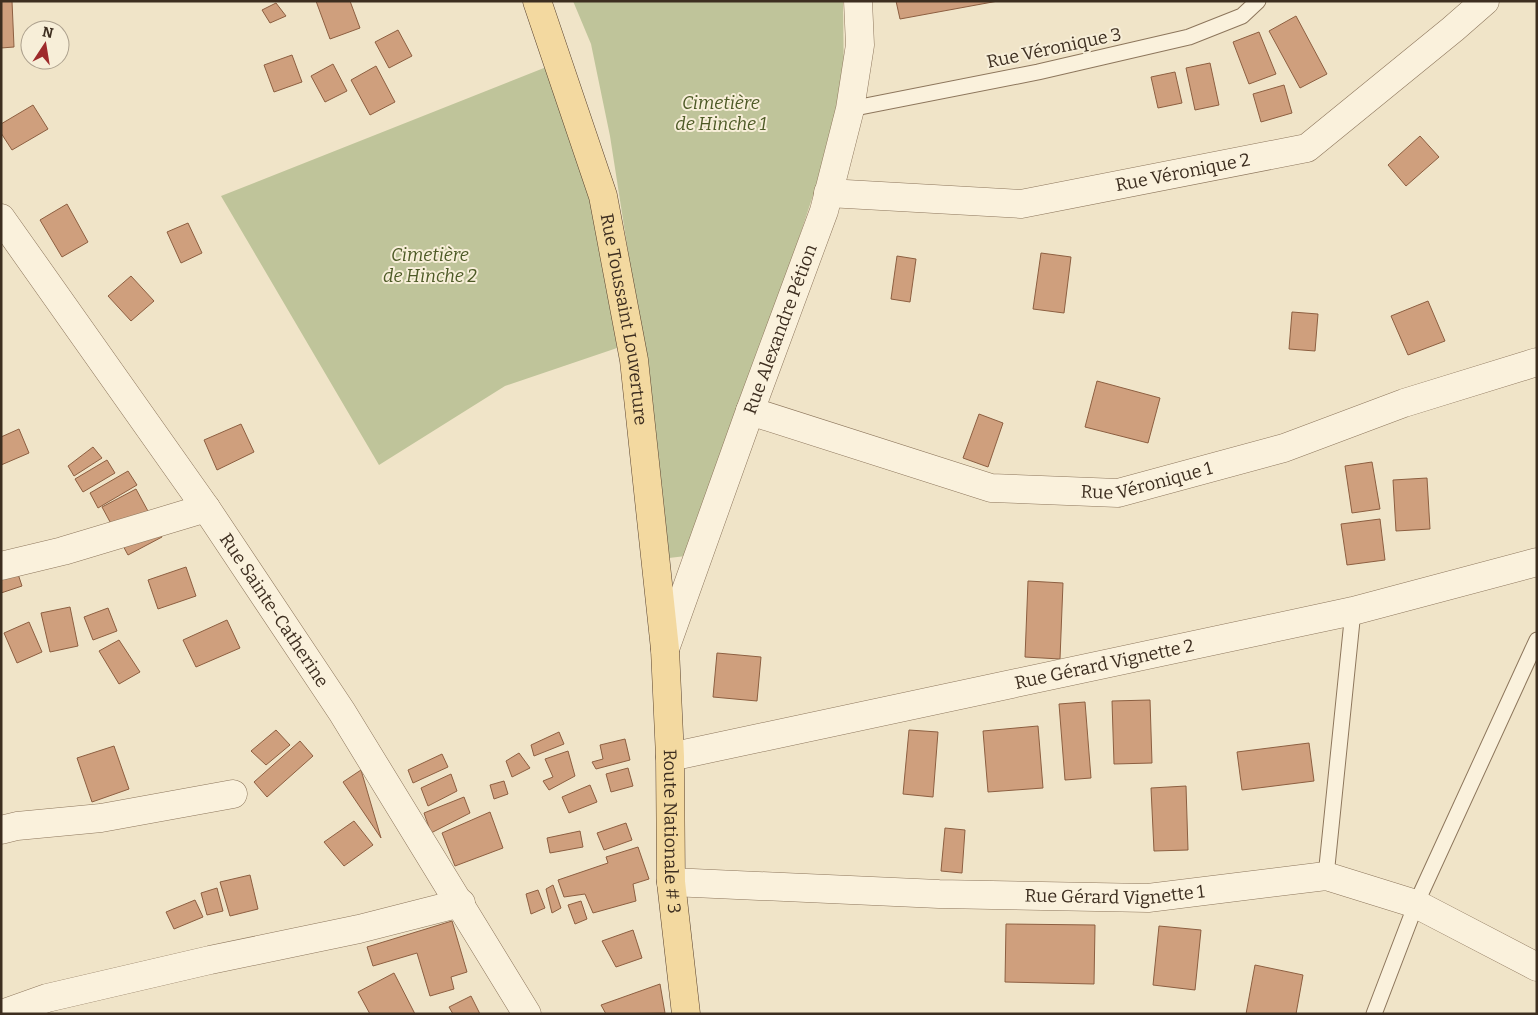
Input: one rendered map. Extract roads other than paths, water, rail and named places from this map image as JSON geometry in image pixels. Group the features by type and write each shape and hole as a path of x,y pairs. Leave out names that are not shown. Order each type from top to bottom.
{"main road":[{"name":"Rue Toussaint Louverture","path":"537,1 603,196 634,360 665,649"},
{"name":"Route Nationale # 3","path":"665,649 670,757 671,882 686,1014"}],"street":[{"name":"Rue Alexandre Pétion","path":"665,649 824,211 850,109 860,45 858,1"},
{"name":"Rue Véronique 2","path":"828,193 1022,204 1307,148 1446,36 1485,1"},
{"name":"Rue Sainte-Catherine","path":"1,218 206,508 342,712 528,1014"},
{"name":"Rue Véronique 1","path":"750,411 991,488 1118,493 1284,448 1404,403 1537,362"},
{"path":"1,566 62,551 206,508"},
{"name":"Rue Gérard Vignette 2","path":"670,757 1353,611 1537,562"},
{"path":"1,830 17,826 101,818 233,794"},
{"name":"Rue Gérard Vignette 1","path":"671,882 939,894 1148,898 1326,876 1416,904 1537,967"},
{"path":"2,1014 48,998 210,960 359,929 461,903"}],"lane":[{"name":"Rue Véronique 3","path":"850,109 1038,72 1189,37 1242,16 1258,1"},
{"path":"1326,876 1353,611"},
{"path":"1374,1014 1416,904 1537,640"}],"park label":[{"name":"Cimetière de Hinche 1","path":"721,113"},
{"name":"Cimetière de Hinche 2","path":"430,265"}]}
